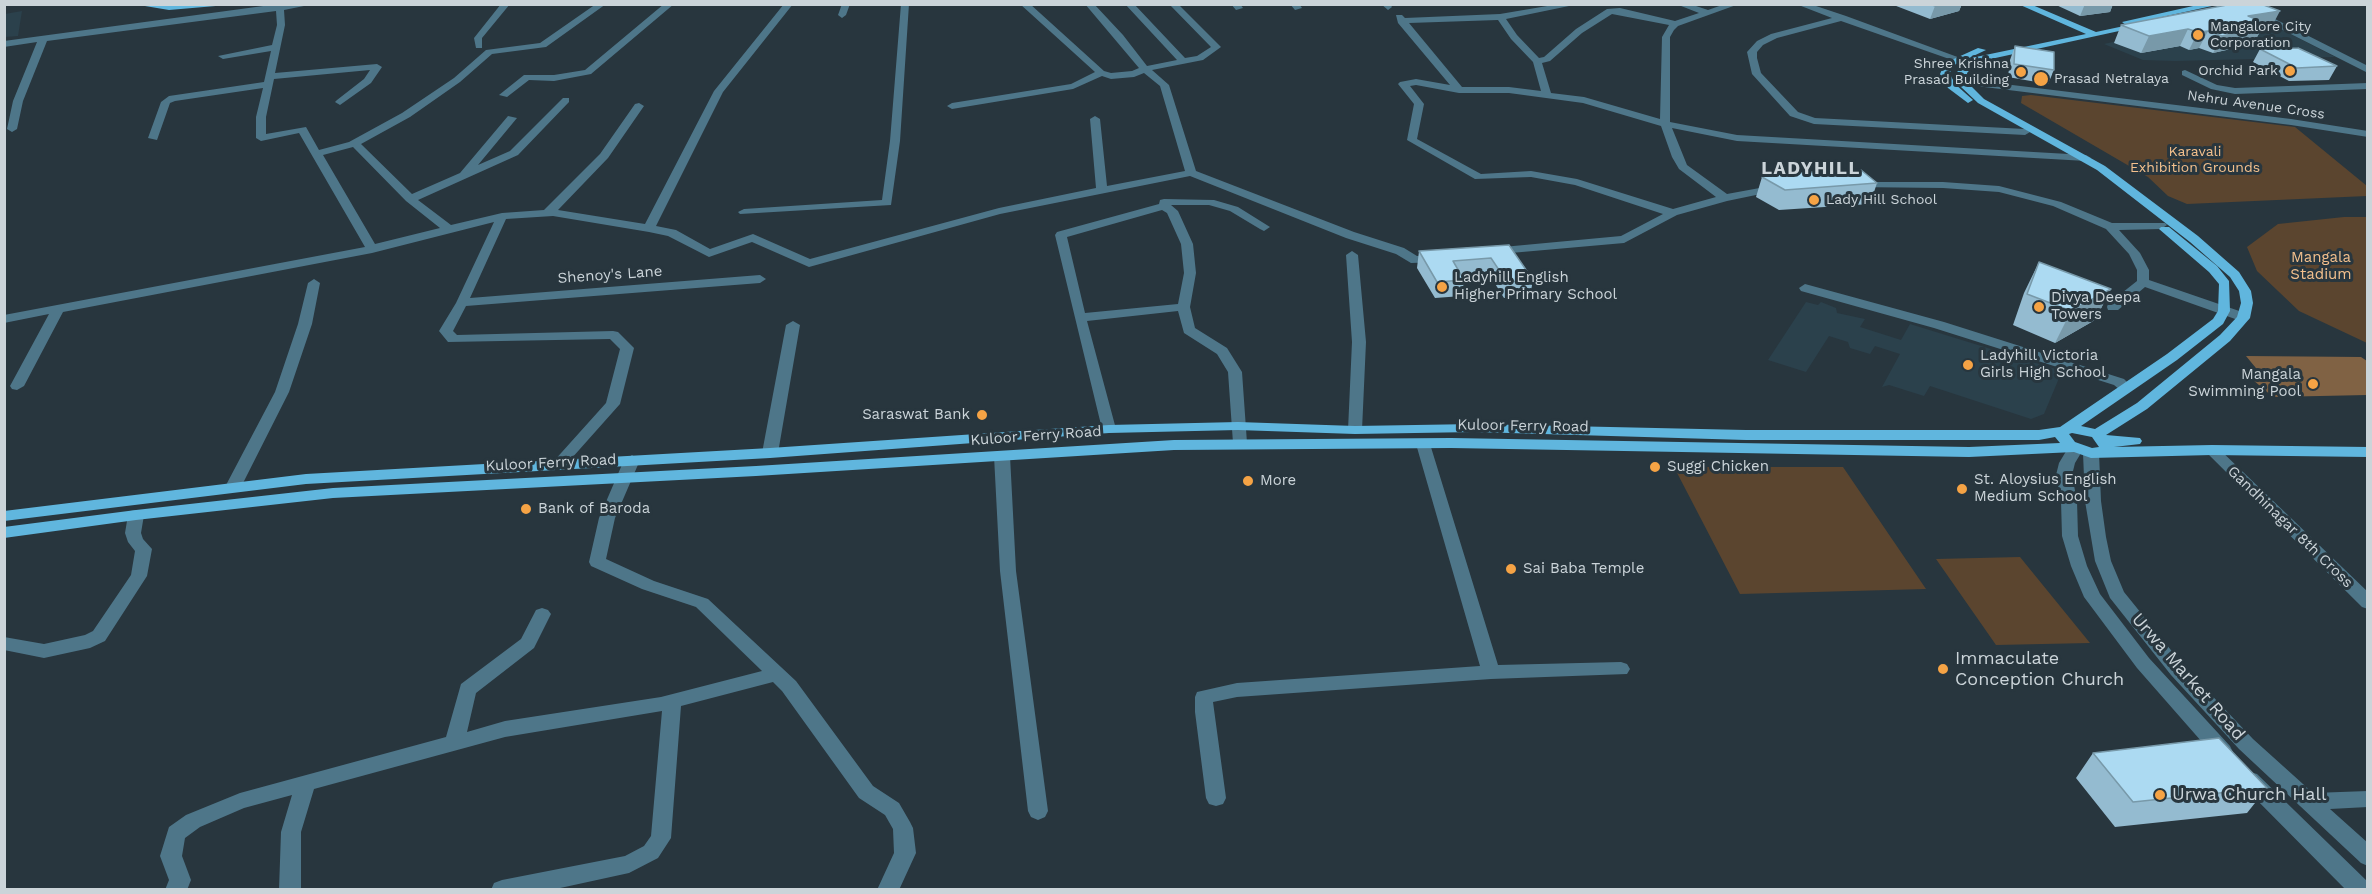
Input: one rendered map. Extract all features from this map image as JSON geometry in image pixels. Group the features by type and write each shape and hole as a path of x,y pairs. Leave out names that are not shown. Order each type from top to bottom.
{"main road":[{"path":"137,4 169,7 235,4"},
{"path":"2022,4 2095,29"},
{"path":"2033,4 2061,18 2065,28 2054,35"},
{"path":"2091,446 2225,338 2243,317 2247,303 2245,291 2235,275 2194,239 2080,158 1981,101 1963,82 1962,72 1974,60 2120,23 2217,4"},
{"path":"2237,5 2054,35 1971,52 1948,65 1945,74 1951,86 1966,98 2025,132 2080,158 2212,269 2225,284 2224,311 2218,321 2172,357 2064,430 2062,437 2091,446 2367,452"},
{"name":"Kuloor Ferry Road","path":"4,533 136,515 333,493 628,468 770,453 1109,429 1238,426 1355,430 1474,428 1563,432 1830,435 2040,435 2064,430"},
{"path":"2064,430 2077,428 2091,446"},
{"name":"Kuloor Ferry Road","path":"4,516 306,478 558,465 628,468 1002,456 1240,443 1969,452 2091,446"},
{"path":"2091,446 2367,443"}],"street":[{"path":"4,44 310,4"},
{"path":"479,46 478,38 506,4"},
{"path":"316,154 355,143 406,115 457,80 489,52 543,45 602,4"},
{"path":"504,95 527,77 554,78 588,72 670,4"},
{"path":"649,228 719,91 789,4"},
{"path":"842,15 846,4"},
{"path":"744,212 887,203 895,141 905,4"},
{"path":"1024,4 1101,73 1111,76 1134,74 1145,69 1200,58 1216,47 1173,4"},
{"path":"1089,4 1120,37 1145,69 1164,85 1191,173"},
{"path":"1129,4 1183,61"},
{"path":"1680,4 1709,13"},
{"path":"1537,61 1547,59 1580,31 1610,11 1620,11 1674,24 1735,4"},
{"path":"1800,4 1958,59"},
{"path":"2237,5 2367,70"},
{"path":"1459,90 1400,19 1500,17 1565,6"},
{"path":"281,7 281,25 261,117 261,138 302,129 372,249"},
{"path":"1500,17 1511,34 1537,61 1547,95"},
{"path":"1843,18 1774,36 1760,43 1752,52 1757,74 1794,114 1814,121 2025,132"},
{"path":"1674,24 1666,37 1665,124 1683,167 1725,198"},
{"path":"12,129 18,101 43,39"},
{"path":"223,56 276,47"},
{"path":"153,138 166,102 172,98 268,81 376,67 368,81 340,102"},
{"path":"952,106 1073,86 1101,73"},
{"path":"2185,74 2214,87 2235,91 2367,86"},
{"path":"1673,213 1577,182 1531,174 1479,177 1412,140 1419,104 1403,84 1416,82 1459,90 1509,90 1584,100 1665,124 1737,138 2080,158"},
{"name":"Nehru Avenue Cross","path":"1963,82 2291,122 2367,134"},
{"path":"410,199 505,159 520,149 566,100"},
{"path":"548,213 604,156 639,106"},
{"path":"462,177 512,118"},
{"path":"1095,119 1102,189"},
{"path":"355,143 410,199 449,229"},
{"path":"4,319 372,249 502,216 548,213 649,228 672,233 709,253 753,238 809,263 999,211 1160,177 1191,173 1350,235 1400,251 1415,260 1450,256"},
{"path":"1160,177 1164,204 1172,211 1187,244 1190,273 1184,307 1189,330 1222,351 1235,372 1240,443"},
{"path":"1848,185 1943,185 2006,190 2057,204 2110,226 2161,225"},
{"path":"1474,254 1624,239 1673,213 1725,198 1766,189 1788,187"},
{"path":"1109,429 1061,235 1164,204 1210,202 1234,209 1264,227"},
{"path":"502,216 462,303 446,331 453,339 613,335 627,348 613,404 558,465"},
{"path":"2110,226 2138,258 2143,270 2143,282 2113,308"},
{"path":"1352,255 1359,342 1355,430"},
{"name":"Shenoy's Lane","path":"462,303 760,279"},
{"path":"2143,282 2243,317"},
{"path":"232,487 282,392 305,324 314,283"},
{"path":"1805,288 1939,325 2108,379 2125,387"},
{"path":"1080,318 1184,307"},
{"path":"17,386 57,309"},
{"path":"770,453 793,325"},
{"path":"1423,444 1491,672"},
{"path":"2091,446 2067,463 2064,475 2069,501 2070,536 2079,566 2093,597 2143,663 2199,727 2361,890"},
{"name":"Urwa Market Road","path":"2091,446 2093,501 2098,537 2103,561 2116,594 2171,663 2246,744 2367,857"},
{"name":"Gandhinagar 8th Cross","path":"2212,450 2367,603"},
{"path":"1002,456 1008,571 1038,811"},
{"path":"628,468 608,519 597,562 648,585 702,603 789,686 866,792 892,809 903,828 905,853 888,890"},
{"path":"4,643 44,651 83,643 99,636 139,576 144,549 136,542 133,533 136,515"},
{"path":"454,742 468,689 528,643 542,614"},
{"path":"2143,663 2171,663"},
{"path":"1216,798 1204,697 1237,690 1491,672 1621,669"},
{"path":"176,890 180,880 171,856 176,833 193,821 240,801 505,729 672,702 777,674"},
{"path":"502,890 629,864 651,852 660,838 672,702"},
{"path":"290,890 291,832 306,783"},
{"path":"2310,802 2367,798"}],"shaded area":[{"path":"22,11 18,36 5,37 5,14"},
{"path":"2248,12 2335,57 2143,60 2104,44"},
{"name":"Ladyhill Victoria Girls High School","path":"1806,302 1818,305 1821,302 1836,308 1837,313 1865,319 1860,327 1901,340 1910,324 2062,371 2044,414 2031,419 1930,386 1924,396 1889,385 1882,387 1900,354 1875,346 1870,354 1850,348 1848,342 1829,336 1806,372 1768,360"},
{"name":"Mangala Swimming Pool","path":"2246,356 2361,357 2367,361 2367,395 2273,397 2246,374 2260,373"}],"green space":[{"name":"Karavali Exhibition Grounds","path":"2031,95 2295,127 2367,186 2367,196 2187,204 2168,196 2148,177 2021,103 2022,96"},
{"name":"Mangala Stadium","path":"2344,217 2367,217 2367,343 2299,311 2257,271 2247,247 2278,224"},
{"path":"1674,467 1843,467 1926,589 1740,594"},
{"path":"2020,557 2090,643 1996,645 1936,559"}],"building":[{"path":"2232,4 2261,4 2280,11 2248,16 2258,20 2248,22 2262,27 2222,36 2208,31 2198,32 2188,29 2149,36 2121,25"},
{"path":"2015,46 2054,52 2054,70 2014,64"},
{"path":"2298,48 2337,66 2297,68 2260,49"},
{"path":"1861,170 1877,183 1785,190 1762,177 1772,174"},
{"path":"1509,245 1533,280 1507,282 1491,258 1453,261 1464,280 1437,282 1419,251"},
{"path":"2039,262 2111,289 2071,311 2027,294"},
{"path":"2219,738 2267,788 2133,802 2093,753"}],"place":[{"name":"Mangalore City Corporation","path":"2198,35"},
{"name":"Orchid Park","path":"2290,71"},
{"name":"Shree Krishna Prasad Building","path":"2021,72"},
{"name":"Prasad Netralaya","path":"2041,79"},
{"name":"Lady Hill School","path":"1814,200"},
{"name":"Ladyhill English Higher Primary School","path":"1442,287"},
{"name":"Divya Deepa Towers","path":"2039,307"},
{"name":"Ladyhill Victoria Girls High School","path":"1968,365"},
{"name":"Mangala Swimming Pool","path":"2313,384"},
{"name":"Saraswat Bank","path":"982,415"},
{"name":"Suggi Chicken","path":"1655,467"},
{"name":"More","path":"1248,481"},
{"name":"St. Aloysius English Medium School","path":"1962,489"},
{"name":"Bank of Baroda","path":"526,509"},
{"name":"Sai Baba Temple","path":"1511,569"},
{"name":"Immaculate Conception Church","path":"1943,669"},
{"name":"Urwa Church Hall","path":"2160,795"}],"district":[{"name":"LADYHILL","path":"1811,169"}]}
